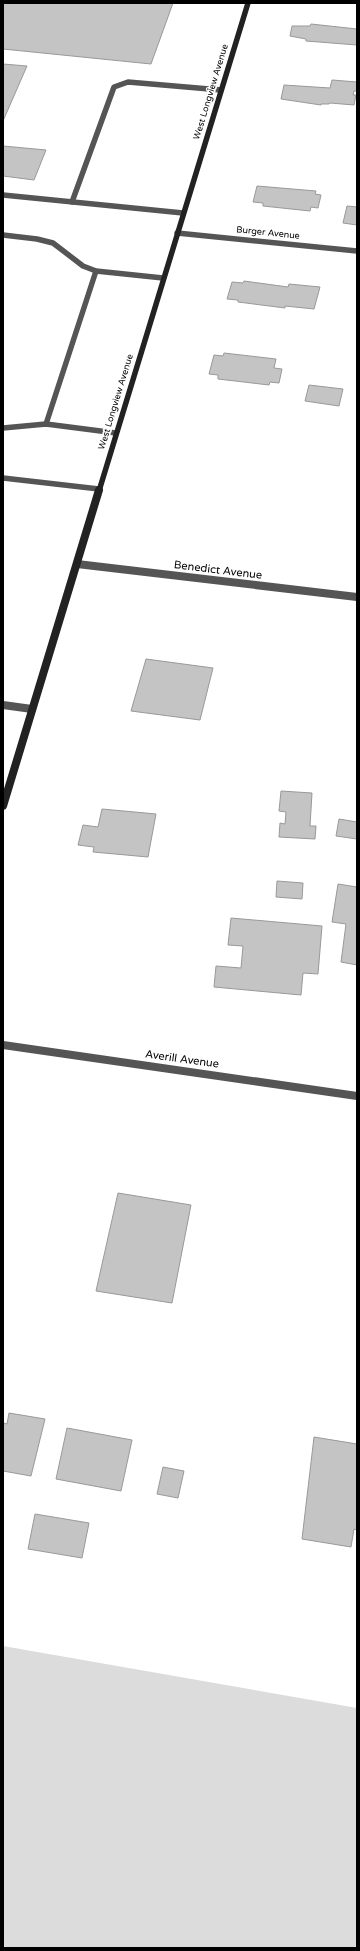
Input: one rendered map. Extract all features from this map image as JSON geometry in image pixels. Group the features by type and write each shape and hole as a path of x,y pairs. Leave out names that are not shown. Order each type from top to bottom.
{"street":[{"name":"West Longview Avenue","path":"3,806 248,3"},
{"path":"72,202 114,87 128,82 221,90"},
{"path":"3,195 183,213"},
{"name":"Burger Avenue","path":"177,233 357,251"},
{"path":"3,235 37,239 53,243 83,266 96,271 163,278"},
{"path":"46,424 96,271"},
{"path":"3,428 46,424 116,433"},
{"path":"3,478 99,489"},
{"name":"Benedict Avenue","path":"77,564 357,597"},
{"path":"3,705 32,709"},
{"name":"Averill Avenue","path":"3,1045 357,1096"}],"shaded area":[{"path":"3,1646 357,1708 357,1948 3,1948"}],"building":[{"path":"3,3 173,3 151,64 3,49"},
{"path":"311,24 357,29 357,45 306,41 306,39 290,36 292,26 310,26"},
{"path":"3,64 27,66 3,121"},
{"path":"332,80 357,82 357,91 354,91 353,95 356,95 354,105 330,103 321,105 281,99 284,85 330,88"},
{"path":"3,146 46,150 34,180 3,176"},
{"path":"257,186 316,191 315,194 321,195 318,208 311,207 310,211 263,206 263,203 253,202"},
{"path":"347,206 357,207 357,225 343,223"},
{"path":"244,281 288,287 289,284 320,287 314,309 285,306 285,308 238,302 238,300 227,299 232,282 243,283"},
{"path":"224,353 276,359 274,368 282,369 279,383 270,382 269,385 218,379 218,375 209,374 214,355 223,356"},
{"path":"309,385 343,389 339,406 305,401"},
{"path":"146,659 213,668 200,720 131,711"},
{"path":"281,791 312,793 310,826 316,826 315,839 279,837 280,823 285,824 286,812 279,811"},
{"path":"102,809 156,814 148,857 93,852 94,847 78,845 83,825 98,827"},
{"path":"339,819 357,822 357,839 336,836"},
{"path":"277,881 303,883 302,899 276,897"},
{"path":"338,884 357,887 357,965 341,962 346,924 332,922"},
{"path":"231,918 322,926 318,974 303,973 301,995 214,987 216,966 241,968 243,946 228,945"},
{"path":"118,1193 191,1205 172,1303 96,1291"},
{"path":"9,1413 45,1419 31,1476 3,1471 3,1423 7,1424"},
{"path":"67,1428 132,1440 121,1491 56,1479"},
{"path":"314,1437 357,1444 357,1530 354,1529 351,1547 302,1539"},
{"path":"163,1467 184,1471 178,1498 157,1494"},
{"path":"35,1514 89,1523 82,1558 28,1549"}]}
